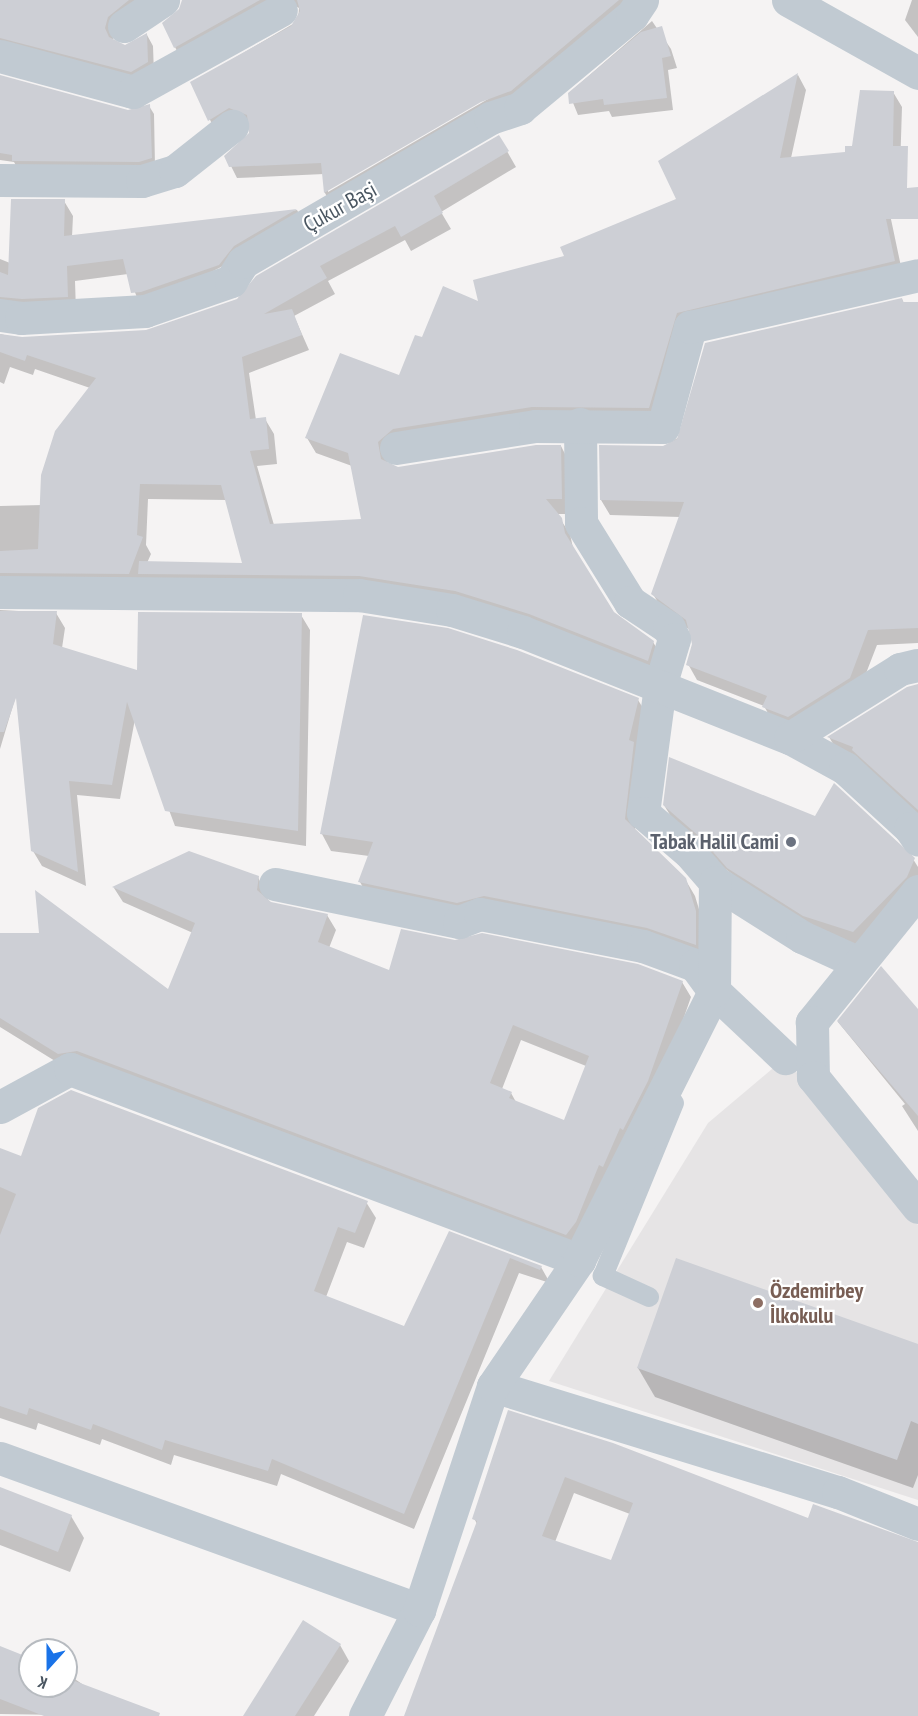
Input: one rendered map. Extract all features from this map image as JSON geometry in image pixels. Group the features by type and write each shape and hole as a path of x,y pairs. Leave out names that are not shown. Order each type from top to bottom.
{"street":[{"path":"124,26 163,0"},
{"name":"Çukur Başi","path":"0,315 21,318 145,311 231,281 243,262 490,118 520,108 632,15 642,0"},
{"path":"788,0 918,73"},
{"path":"0,56 133,92 281,10"},
{"path":"0,180 142,181 175,171 232,126"},
{"path":"396,448 535,426 580,424 663,427 690,327 918,275"},
{"path":"580,424 581,523 630,602 669,628 674,639 660,686 643,813 689,852 715,882 802,937 859,963"},
{"path":"0,592 359,595 415,601 523,632 790,738 845,768 910,828 918,840"},
{"path":"790,738 900,669 918,665"},
{"path":"365,1716 419,1610 493,1386 579,1260 714,991 715,882"},
{"path":"275,884 459,922 480,914 643,946 694,965 714,991 785,1058"},
{"path":"918,891 812,1022 813,1077 918,1207"},
{"path":"0,1107 70,1069 579,1260"},
{"path":"493,1386 838,1492 918,1524"},
{"path":"0,1458 419,1610"}],"lane":[{"path":"649,1297 603,1276 690,1065 714,991"}],"shaded area":[{"name":"Özdemirbey İlkokulu","path":"785,1058 918,1225 918,1500 549,1381 708,1123"}],"building":[{"path":"0,0 129,0 108,17 105,28 109,37 125,45 147,33 148,62 131,72 0,38"},
{"path":"182,0 260,0 174,48 162,23 179,9"},
{"path":"297,0 619,0 511,91 481,102 324,193 321,163 229,167 224,156 249,133 247,115 229,108 208,121 190,82 291,26 300,11"},
{"path":"662,26 671,56 662,58 667,98 604,105 603,99 569,104 568,93 641,32"},
{"path":"798,73 780,158 845,152 845,146 852,146 860,90 894,91 893,146 908,146 907,188 918,187 918,219 886,219 895,261 677,313 649,408 532,407 393,429 378,442 381,459 398,467 536,445 561,445 562,499 546,499 562,518 565,533 614,612 654,641 648,661 529,614 455,591 359,576 138,574 139,561 242,563 221,485 140,484 137,535 143,537 129,574 0,573 0,551 38,549 41,475 55,431 96,378 27,355 25,361 0,352 0,334 22,337 146,330 237,299 256,276 499,135 509,151 434,196 443,213 401,237 395,226 320,266 327,278 264,314 292,309 302,335 242,357 250,419 266,417 269,449 250,451 270,524 361,519 348,453 305,438 340,353 399,375 415,335 422,337 443,286 478,301 473,280 564,256 560,247 676,199 658,161"},
{"path":"0,75 128,110 150,104 152,158 139,162 12,161 12,155 0,153"},
{"path":"11,199 65,199 64,236 297,209 234,246 219,265 141,292 131,293 123,259 67,266 68,297 22,299 0,297 0,272 8,275"},
{"path":"902,298 903,302 918,302 918,628 868,630 850,678 788,717 762,707 767,696 686,665 692,644 686,620 651,594 684,502 600,500 599,445 663,446 677,439 705,343"},
{"path":"0,611 57,611 53,644 137,670 138,612 302,613 298,831 165,811 127,702 112,785 69,781 78,872 31,851 16,698 4,732 0,732"},
{"path":"363,615 448,628 517,650 639,698 629,740 634,742 625,819 686,878 696,911 696,945 647,928 484,896 457,903 358,882 373,842 320,834"},
{"path":"918,684 918,810 852,750 853,747 827,737 907,687"},
{"name":"Tabak Halil Cami","path":"669,757 815,816 834,783 915,858 907,877 853,932 803,916 727,868 701,838 663,805"},
{"path":"189,851 259,876 257,890 271,902 328,914 318,942 389,970 401,929 455,940 482,933 638,964 683,981 648,1081 623,1130 620,1128 603,1167 599,1165 576,1222 566,1235 77,1051 58,1054 0,1018 0,933 39,933 35,890 168,989 195,923 112,887","holes":["513,1025 589,1056 564,1120 509,1098 512,1092 490,1083"]},
{"path":"881,966 918,1009 918,1116 837,1021"},
{"path":"71,1090 368,1201 355,1233 338,1227 314,1291 404,1326 449,1231 542,1266 540,1270 510,1258 404,1514 272,1459 268,1471 165,1440 162,1450 93,1424 91,1430 29,1408 27,1415 0,1406 0,1235 16,1194 0,1187 0,1148 21,1156 38,1108"},
{"path":"676,1258 918,1344 918,1424 911,1421 897,1460 637,1368"},
{"path":"508,1410 613,1443 808,1518 813,1504 918,1542 918,1716 404,1716 477,1521 472,1519","holes":["565,1477 633,1503 611,1560 542,1536"]},
{"path":"0,1487 72,1515 58,1552 0,1529"},
{"path":"303,1620 341,1644 295,1716 243,1716"},
{"path":"0,1646 18,1653 18,1698 78,1698 78,1682 160,1713 159,1716 44,1716 0,1699"}],"place":[{"name":"Tabak Halil Cami","path":"791,842"},
{"name":"Özdemirbey İlkokulu","path":"758,1303"}]}
